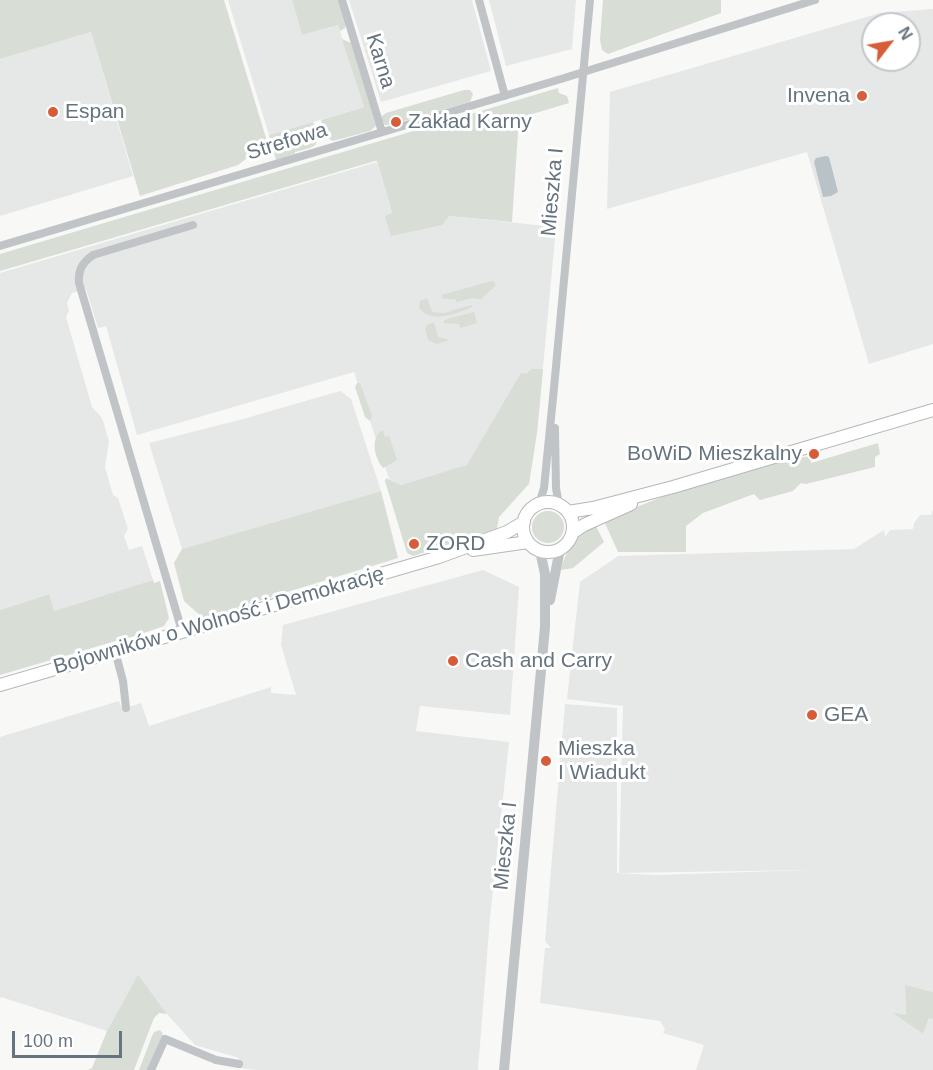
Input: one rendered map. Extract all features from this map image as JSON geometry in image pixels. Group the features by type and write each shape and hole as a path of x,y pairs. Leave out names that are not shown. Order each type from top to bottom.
{"main road":[{"path":"563,509 573,525 570,539 560,549 540,551 528,542 524,522 527,515 539,504 549,503 563,509 592,508 674,487 933,410"},
{"path":"572,532 590,522 674,487"},
{"name":"Bojowników o Wolność i Demokrację","path":"0,685 439,557 507,532 524,522"},
{"name":"Bojowników o Wolność i Demokrację","path":"439,557 510,543 528,542"}],"street":[{"name":"Karna","path":"342,0 382,132"},
{"path":"479,0 505,96"},
{"name":"Mieszka I","path":"539,504 544,488 590,0"},
{"name":"Strefowa","path":"0,246 505,96 814,0"},
{"path":"182,631 79,284 79,273 81,265 93,255 193,225"},
{"name":"Mieszka I","path":"554,388 555,488 563,509"},
{"name":"Mieszka I","path":"545,627 560,549"},
{"name":"Mieszka I","path":"504,1070 545,627 545,574 540,551"},
{"path":"115,651 123,681 126,708"},
{"path":"151,1070 165,1039 216,1060 239,1064"}],"shaded area":[{"path":"0,0 224,0 266,138 256,151 238,165 140,196 91,32 0,59"},
{"path":"228,0 292,0 302,35 338,25 364,107 269,135"},
{"path":"292,0 339,0 346,23 345,28 340,31 338,25 302,35"},
{"path":"349,0 472,0 491,71 381,102"},
{"path":"489,0 576,0 572,49 506,66"},
{"path":"603,0 721,0 721,13 608,54 602,50 600,40"},
{"path":"933,9 933,344 869,364 807,152 607,209 610,92 861,19 861,72 921,72 921,12 893,12"},
{"path":"91,32 133,176 0,216 0,59"},
{"path":"342,39 351,43 376,126 370,131 333,141 326,137 321,120 364,107"},
{"path":"558,88 559,93 567,96 569,103 519,118 512,222 449,216 442,225 391,236 385,216 392,213 377,161 375,161 0,271 0,254"},
{"path":"470,90 473,94 470,102 390,125 385,125 382,121 382,116 386,113"},
{"path":"313,122 317,138 315,145 276,160 269,135"},
{"path":"829,157 838,192 823,197 814,162 816,158"},
{"path":"377,162 392,214 449,216 556,227 537,433 492,459 401,485 389,479 354,372 137,435 106,326 98,328 86,289 72,293 67,303 69,311 66,317 92,407 102,418 109,441 105,467 113,495 118,498 128,529 124,536 129,550 142,546 153,580 54,611 48,594 0,610 0,273"},
{"path":"495,282 495,286 481,299 472,298 457,302 455,299 443,299 441,295"},
{"path":"427,298 432,312 444,313 471,305 473,307 444,316 430,315 419,307 420,301"},
{"path":"474,312 477,323 460,328 459,324 444,323 444,320"},
{"path":"434,323 438,337 449,340 437,344 428,340 425,329 428,324"},
{"path":"532,369 543,369 529,484 499,517 497,529 413,556 407,553 386,478 401,485 467,465 521,373 526,374"},
{"path":"357,383 360,383 372,416 370,421 365,417 355,387"},
{"path":"340,391 351,399 381,491 182,549 149,443"},
{"path":"381,431 385,437 389,436 397,460 383,468 375,449 376,439"},
{"path":"878,443 880,454 875,457 875,467 806,484 801,483 793,491 760,500 754,494 703,513 686,526 686,552 618,552 604,521 654,500 731,474 810,456 811,463"},
{"path":"381,491 398,558 203,618 184,601 174,563 182,549"},
{"path":"933,510 933,992 905,986 906,1016 895,1014 923,1034 929,1018 933,1019 933,1070 696,1070 704,1045 663,1033 665,1029 660,1021 540,1003 545,948 551,948 545,941 565,704 617,708 617,873 656,875 810,870 619,873 623,706 567,699 580,582 618,556 854,549 884,530 885,537 890,530 913,529 920,515 931,515"},
{"path":"548,511 559,516 564,527 559,538 548,543 537,538 532,527 537,516"},
{"path":"595,524 604,542 573,568 561,570 573,542"},
{"path":"483,570 519,587 510,715 420,706 416,731 509,742 490,918 478,1070 256,1070 239,1068 239,1058 195,1045 167,1014 138,976 107,1031 1,997 0,999 0,737 119,701 122,709 141,703 149,726 271,687 271,693 296,695 281,645 283,625"},
{"path":"153,580 154,583 160,581 169,618 164,626 129,638 126,635 119,640 0,675 0,610 49,594 54,611"},
{"path":"138,975 167,1014 159,1013 154,1018 134,1070 88,1070 92,1068 107,1031"},
{"path":"905,985 933,992 933,1019 929,1018 923,1034 893,1013 906,1015"},
{"path":"160,1030 163,1034 147,1070 139,1070 154,1032"}],"place":[{"name":"Invena","path":"862,96"},
{"name":"Espan","path":"53,112"},
{"name":"Zakład Karny","path":"396,122"},
{"name":"BoWiD Mieszkalny","path":"814,454"},
{"name":"ZORD","path":"414,544"},
{"name":"Cash and Carry","path":"453,661"},
{"name":"GEA","path":"812,715"},
{"name":"Mieszka I Wiadukt","path":"546,761"}]}
